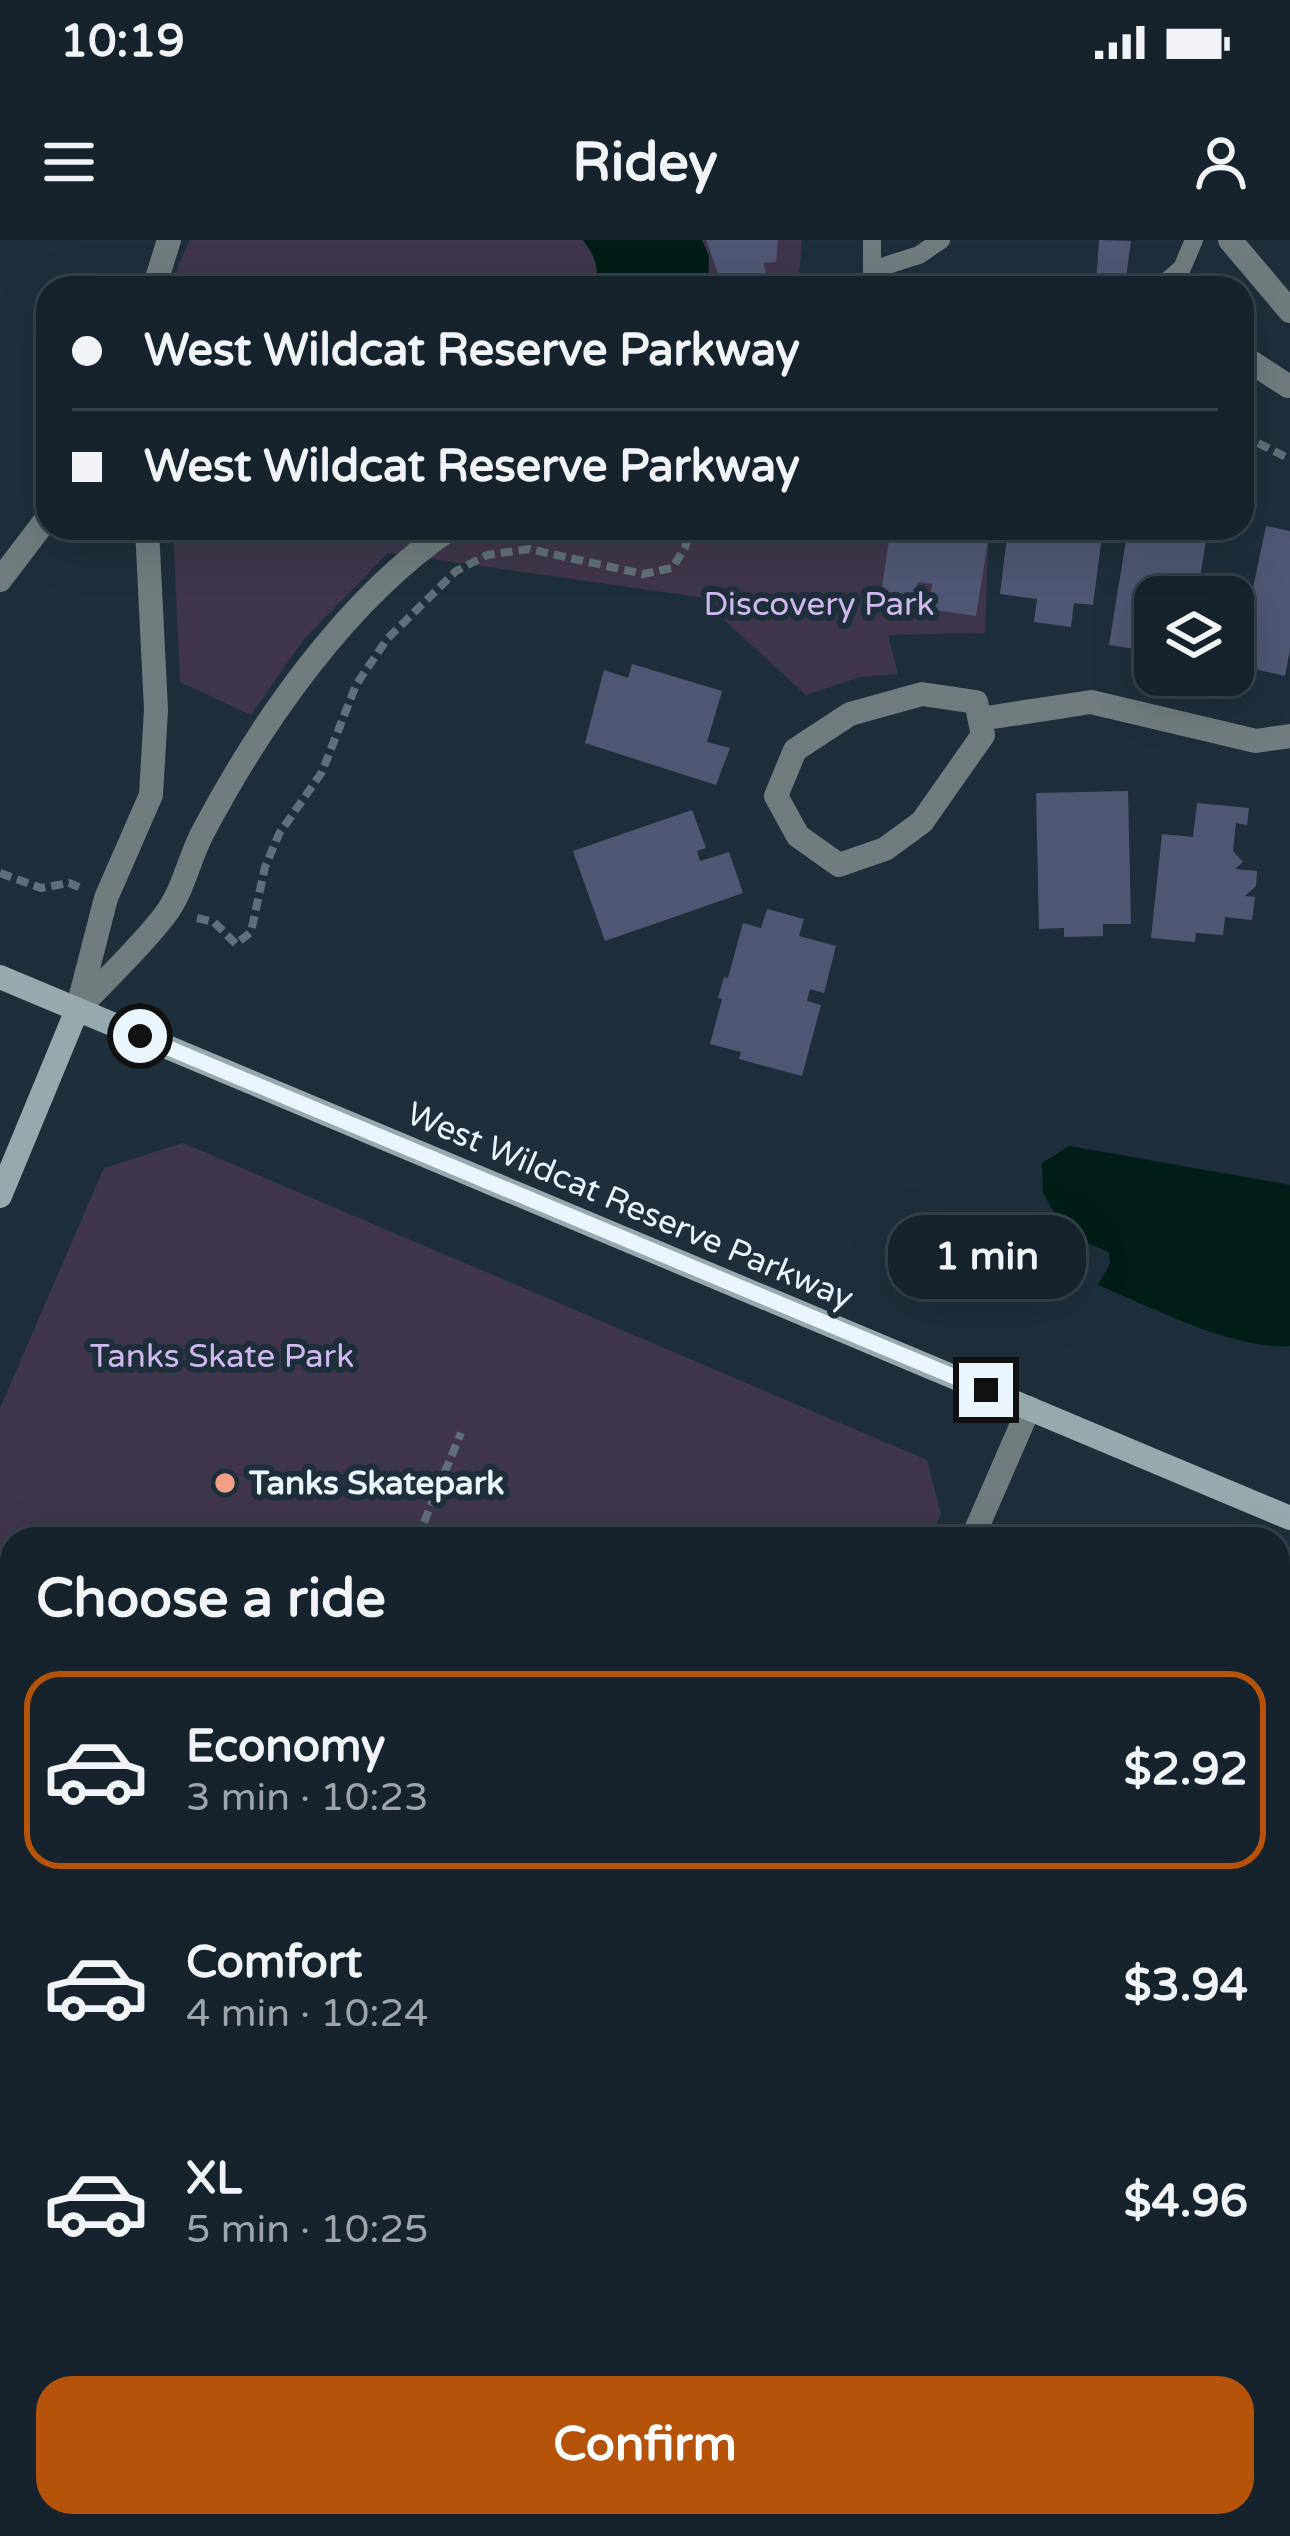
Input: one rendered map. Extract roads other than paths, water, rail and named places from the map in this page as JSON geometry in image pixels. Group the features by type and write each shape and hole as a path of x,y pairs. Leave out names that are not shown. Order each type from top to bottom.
{"main road":[{"name":"West Wildcat Reserve Parkway","path":"0,977 1290,1518"},
{"path":"0,1196 77,1010"}],"street":[{"path":"158,276 169,240"},
{"path":"1230,240 1290,311"},
{"path":"1254,364 1289,386"},
{"path":"1254,379 1289,386"},
{"path":"0,580 36,534"},
{"path":"77,1010 106,898 151,795 156,710 148,540"},
{"path":"77,1010 168,912 200,836 249,751 342,626 434,540"},
{"path":"922,694 976,702 980,719 983,735 922,822 885,849 838,865 798,836 776,796 795,750 850,714 922,694"},
{"path":"980,719 1091,702 1256,741 1290,736"},
{"path":"977,1527 1028,1408"}],"lane":[{"path":"872,240 872,276"},
{"path":"878,276 941,240"},
{"path":"1173,276 1182,268 1194,240"}],"place":[{"name":"Tanks Skatepark","path":"225,1483"}],"park label":[{"name":"Discovery Park","path":"819,604"},
{"name":"Tanks Skate Park","path":"222,1356"}]}
